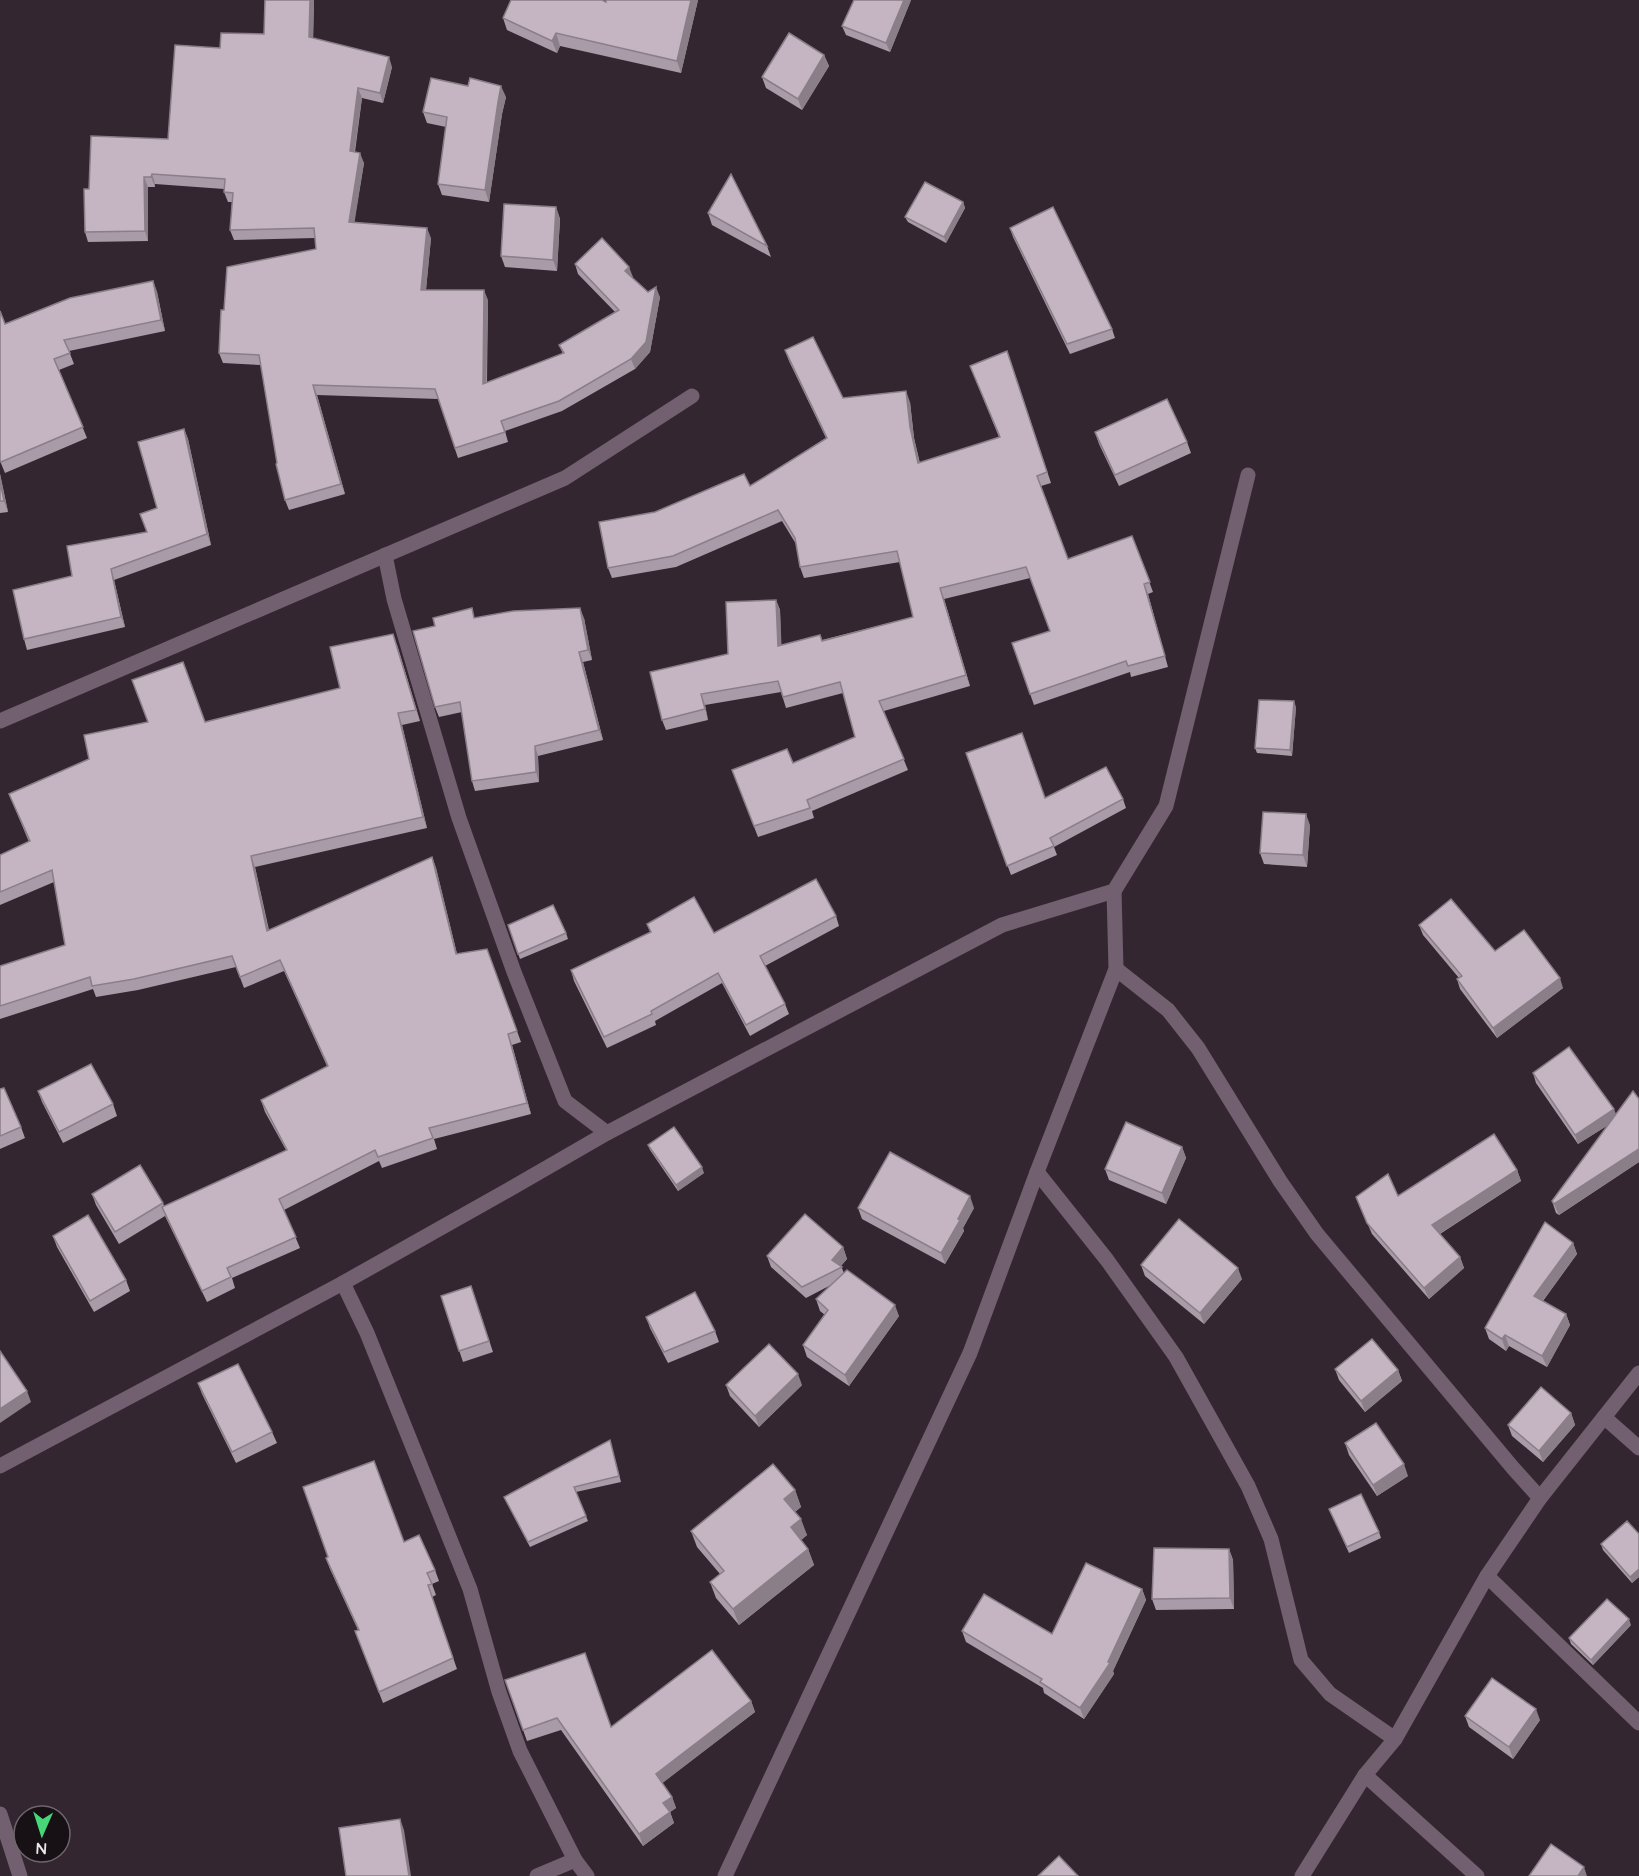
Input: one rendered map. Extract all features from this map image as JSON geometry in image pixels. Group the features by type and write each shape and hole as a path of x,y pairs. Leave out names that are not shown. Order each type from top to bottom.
{"street":[{"path":"0,721 565,478 692,396"},
{"path":"725,1876 970,1353 1116,969 1114,891 1166,806 1248,475"},
{"path":"386,555 394,599 459,818 514,972 565,1101 607,1133"},
{"path":"0,1466 343,1282 607,1133 1002,925 1114,891"},
{"path":"1116,969 1168,1010 1198,1048 1280,1181 1317,1234 1540,1498"},
{"path":"1037,1172 1107,1260 1176,1357 1248,1486 1271,1539 1301,1660 1330,1694 1395,1738"},
{"path":"343,1282 368,1333 470,1589 499,1692 520,1751 574,1860 587,1876"},
{"path":"1302,1876 1365,1775 1395,1738 1487,1576 1540,1498 1639,1373"},
{"path":"1604,1417 1639,1448"},
{"path":"1487,1576 1639,1723"},
{"path":"1365,1775 1477,1876"},
{"path":"0,1814 20,1876"},
{"path":"537,1876 574,1860"}],"building":[{"path":"265,0 310,0 309,37 389,57 380,93 358,88 350,151 360,153 349,222 427,228 421,290 484,290 483,384 564,353 559,345 619,310 575,264 602,238 629,267 625,271 648,292 656,287 646,342 631,359 559,401 501,421 505,432 455,448 435,389 313,385 341,484 285,500 276,464 259,355 219,353 221,310 224,310 227,267 316,249 314,228 230,230 233,193 224,192 225,179 152,174 151,177 144,177 145,231 85,232 84,189 89,189 91,136 168,139 175,45 220,48 221,33 264,34"},
{"path":"511,0 602,0 606,2 606,0 691,0 677,61 556,33 552,41 503,18"},
{"path":"854,0 904,0 886,43 842,26"},
{"path":"789,33 824,55 798,99 762,77"},
{"path":"431,78 468,86 470,78 501,86 485,190 438,184 447,117 423,112"},
{"path":"731,174 767,246 708,213"},
{"path":"925,182 963,202 944,237 905,217"},
{"path":"504,204 556,207 553,260 501,256"},
{"path":"1053,207 1112,329 1067,344 1010,228"},
{"path":"153,281 161,320 64,340 70,353 54,359 83,427 1,462 0,311 5,324 70,298"},
{"path":"813,337 843,398 906,391 910,427 918,463 1000,437 970,366 1007,351 1047,472 1037,476 1068,559 1132,536 1150,582 1144,584 1165,656 1128,666 1126,661 1030,694 1012,643 1050,631 1026,567 940,588 966,675 879,701 904,759 807,800 810,808 754,826 732,770 787,749 793,763 855,737 840,682 783,697 778,681 701,694 705,709 662,720 650,672 728,654 726,602 776,600 778,646 820,635 822,641 913,617 897,551 800,567 795,538 778,510 673,556 608,568 599,522 655,512 744,474 750,486 827,438 785,350"},
{"path":"1167,399 1187,442 1115,475 1095,432"},
{"path":"184,429 207,534 111,569 121,617 24,639 13,590 72,576 67,546 147,532 140,514 157,508 138,442"},
{"path":"0,482 4,501 0,501"},
{"path":"472,608 474,618 513,611 580,608 588,650 579,652 599,730 535,746 536,772 472,781 460,702 435,707 413,631 435,626 433,618"},
{"path":"393,634 416,710 398,713 423,817 251,856 267,931 432,857 456,954 487,949 517,1031 508,1034 527,1103 429,1128 433,1138 378,1157 375,1150 279,1199 296,1237 227,1268 231,1277 202,1291 162,1207 287,1150 261,1100 328,1066 280,960 240,977 232,956 134,979 92,986 90,977 0,1006 0,966 65,945 52,870 0,892 0,855 30,841 9,794 89,759 84,735 148,722 132,680 183,662 205,722 340,688 330,647"},
{"path":"1259,700 1294,701 1290,750 1255,748"},
{"path":"1022,733 1045,798 1106,767 1123,799 1050,838 1054,846 1007,866 966,753"},
{"path":"1263,812 1306,814 1303,855 1260,853"},
{"path":"816,879 836,916 760,956 785,1004 746,1025 718,973 651,1011 652,1014 604,1037 571,970 651,932 647,924 694,897 714,933"},
{"path":"1451,899 1495,951 1524,930 1560,978 1493,1028 1457,979 1462,976 1419,925"},
{"path":"553,905 566,933 518,954 508,925"},
{"path":"1569,1047 1614,1109 1575,1135 1533,1073"},
{"path":"91,1064 113,1104 59,1132 38,1091"},
{"path":"4,1088 21,1127 0,1136 0,1089"},
{"path":"1633,1091 1639,1099 1639,1149 1554,1204 1552,1201"},
{"path":"1126,1122 1182,1147 1162,1193 1105,1169"},
{"path":"674,1127 702,1167 676,1185 648,1145"},
{"path":"1494,1134 1517,1170 1432,1225 1460,1257 1424,1288 1367,1223 1356,1197 1388,1174 1398,1196"},
{"path":"890,1152 970,1196 958,1219 960,1220 941,1253 858,1208"},
{"path":"140,1165 163,1203 115,1232 92,1194"},
{"path":"805,1214 843,1247 832,1260 842,1267 802,1287 767,1256"},
{"path":"88,1215 126,1280 90,1301 53,1236"},
{"path":"1179,1219 1238,1268 1200,1313 1141,1265"},
{"path":"1545,1222 1573,1243 1534,1296 1566,1314 1542,1356 1505,1335 1502,1339 1485,1328"},
{"path":"847,1270 895,1305 845,1375 803,1345 828,1310 816,1299"},
{"path":"471,1286 489,1341 459,1351 441,1296"},
{"path":"695,1292 715,1331 664,1352 646,1317"},
{"path":"1372,1339 1398,1370 1361,1401 1335,1369"},
{"path":"769,1344 798,1374 755,1416 726,1385"},
{"path":"0,1351 27,1391 0,1409"},
{"path":"238,1364 272,1432 232,1452 198,1383"},
{"path":"1541,1387 1571,1413 1539,1451 1508,1425"},
{"path":"1376,1423 1404,1464 1373,1485 1345,1443"},
{"path":"610,1440 619,1476 574,1487 586,1516 528,1542 504,1497"},
{"path":"374,1461 404,1542 419,1535 435,1570 427,1573 432,1584 428,1585 453,1658 379,1692 355,1631 359,1630 326,1558 328,1557 303,1487"},
{"path":"773,1464 795,1490 784,1499 801,1519 791,1527 808,1549 733,1609 710,1582 724,1571 691,1531"},
{"path":"1361,1494 1379,1532 1347,1547 1329,1509"},
{"path":"1627,1521 1639,1534 1639,1569 1630,1577 1601,1544"},
{"path":"1154,1548 1229,1549 1230,1598 1152,1599"},
{"path":"1086,1563 1142,1589 1108,1662 1110,1663 1080,1708 1040,1682 1042,1679 962,1631 984,1594 1052,1634"},
{"path":"1607,1599 1629,1619 1591,1660 1569,1638"},
{"path":"712,1650 751,1701 656,1774 672,1797 663,1803 670,1812 639,1834 557,1718 523,1730 505,1680 585,1653 611,1727"},
{"path":"1492,1678 1536,1709 1509,1747 1465,1716"},
{"path":"400,1819 409,1876 346,1876 339,1828"},
{"path":"1551,1844 1584,1867 1578,1876 1529,1876"},
{"path":"1059,1856 1078,1876 1038,1876"}]}
